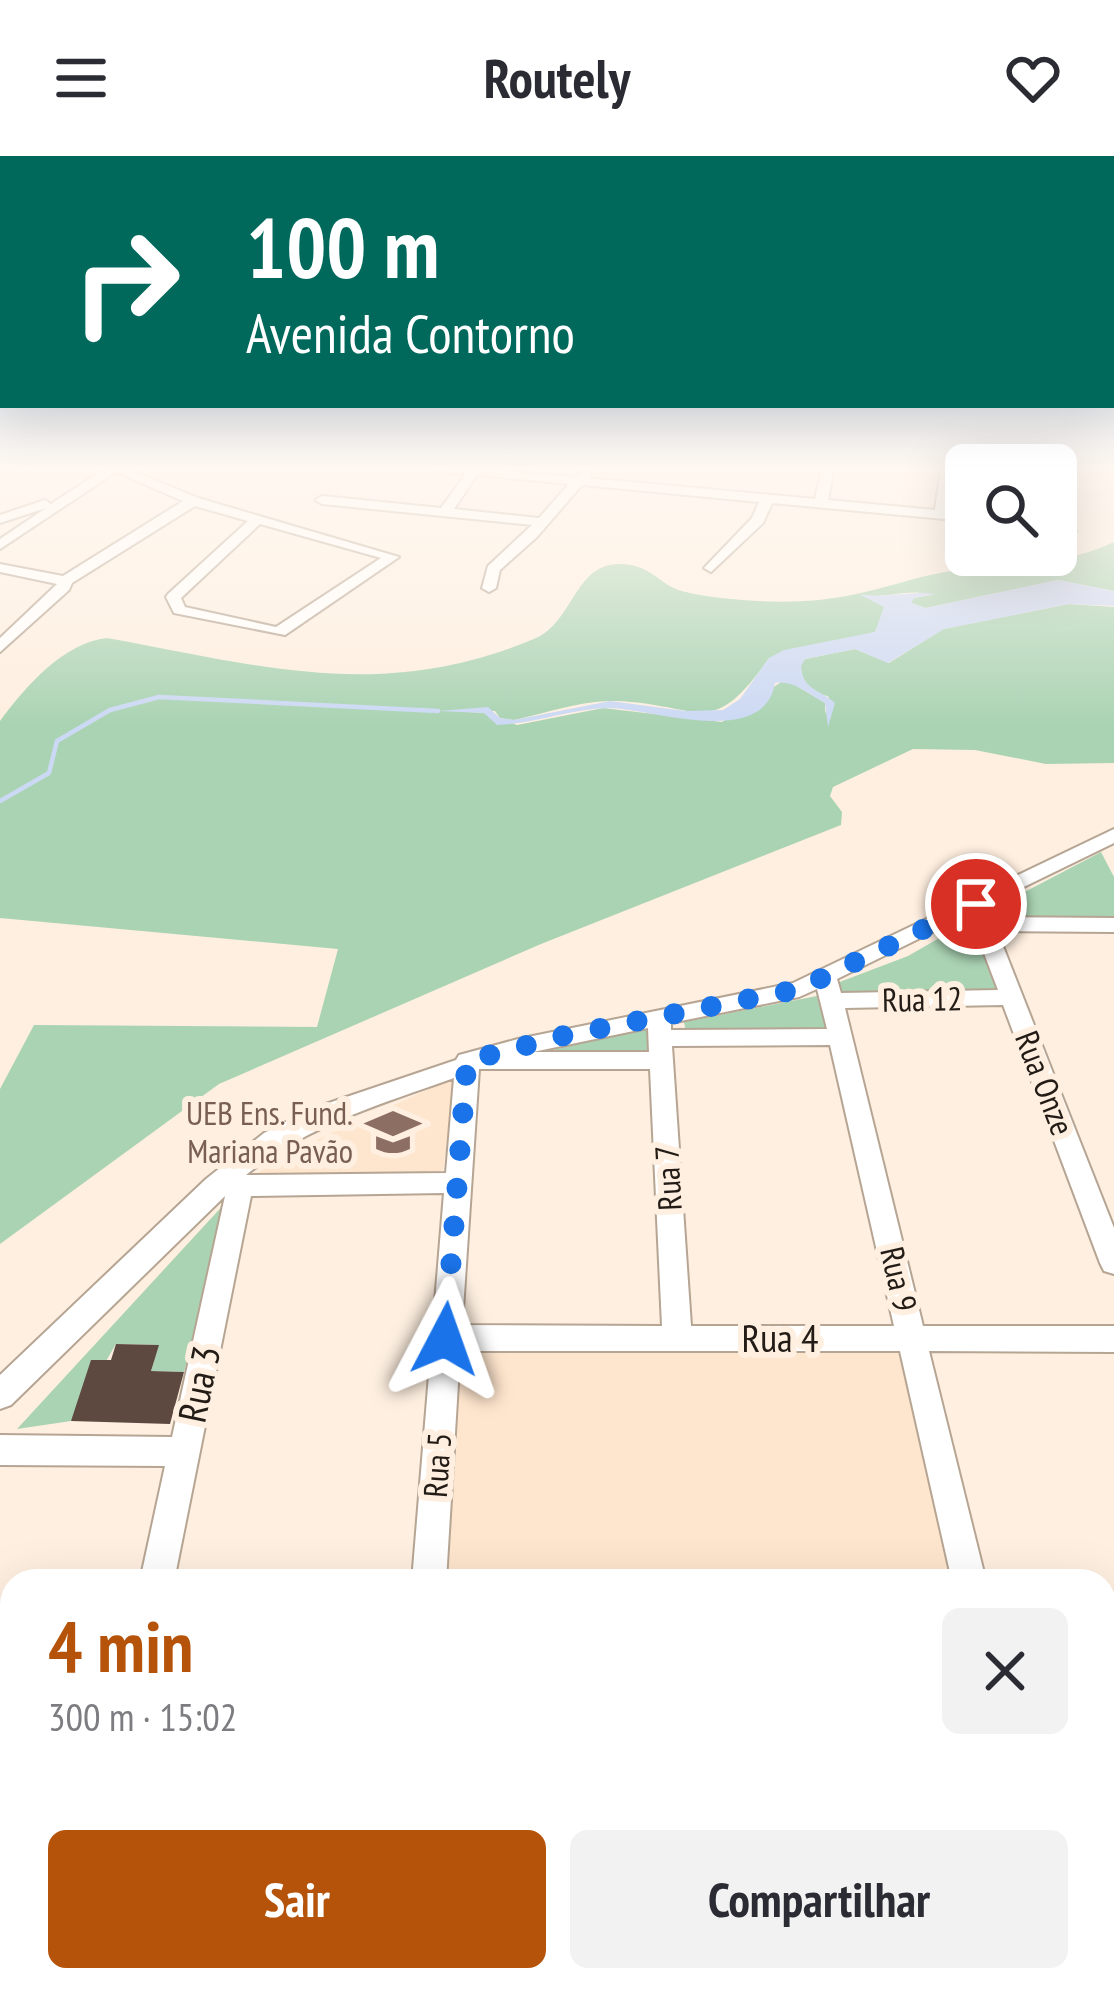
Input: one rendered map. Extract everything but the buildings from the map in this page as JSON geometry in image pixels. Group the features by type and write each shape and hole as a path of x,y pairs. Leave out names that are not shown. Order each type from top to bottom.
{"street":[{"path":"0,568 64,580 107,554"},
{"path":"220,554 173,597 173,604 190,615 279,632 392,557 380,554"},
{"path":"489,588 493,569 509,554"},
{"path":"711,568 725,554"},
{"path":"0,647 64,587 64,580"},
{"path":"0,1395 273,1140 316,1117 467,1061 660,1038 778,995 829,990 1111,843"},
{"path":"980,914 1114,925"},
{"name":"Rua Onze","path":"980,914 1114,1263"},
{"name":"Rua 12","path":"829,990 1012,997"},
{"name":"Rua 9","path":"829,990 966,1569"},
{"path":"467,1061 660,1038 841,1037"},
{"name":"Rua 7","path":"660,1038 677,1339"},
{"name":"Rua 5","path":"429,1569 467,1061"},
{"path":"227,1186 455,1183"},
{"name":"Rua 3","path":"160,1569 184,1452 227,1186"},
{"name":"Rua 4","path":"445,1339 1114,1339"},
{"path":"0,1408 34,1361"},
{"path":"0,1450 184,1452"}],"shaded area":[{"name":"UEB Ens. Fund. Mariana Pavão","path":"456,1077 442,1176 253,1176 294,1150"},
{"path":"901,1350 950,1569 449,1569 459,1353"}],"green space":[{"path":"1114,554 1114,591 1058,580 926,608 910,603 930,595 865,595 884,607 885,615 875,632 769,658 733,701 718,709 686,711 603,701 514,720 500,718 495,711 453,711 484,713 517,725 603,708 722,722 781,682 792,683 825,703 825,714 829,697 806,682 801,665 805,659 855,649 889,663 943,629 1069,604 1114,607 1114,763 1046,764 975,750 913,749 833,787 830,796 842,812 841,825 541,944 219,1084 0,1244 0,1089 34,1025 317,1027 338,949 0,918 0,721 61,657 107,638 322,673 426,669 480,658 536,638 558,620 593,573 620,564 646,570 673,588 701,595 805,601 945,572 945,576 1077,576 1077,555"},
{"path":"1101,852 1114,877 1114,917 999,918 994,908"},
{"path":"969,921 999,990 840,994 837,983 908,956"},
{"path":"817,996 826,1031 686,1032 684,1022"},
{"path":"648,1027 651,1054 528,1056"},
{"path":"228,1200 184,1372 151,1371 158,1345 116,1344 71,1421 17,1429"}],"water":[{"path":"1058,580 1114,591 1114,606 1069,604 944,629 888,663 855,649 805,659 801,666 805,680 835,703 828,727 825,703 782,683 775,683 766,703 750,715 728,720 608,708 497,725 484,713 438,711 488,707 500,718 514,720 610,701 686,711 723,710 740,699 769,658 784,650 875,632 884,607 859,594 936,594 914,598 911,603 926,608"}],"waterway":[{"path":"0,801 49,773 57,741 110,710 159,697 438,711"}],"place":[{"name":"UEB Ens. Fund. Mariana Pavão","path":"393,1132"}],"route":[{"path":"445,1339 467,1061 562,1036 799,989 976,904"}]}
